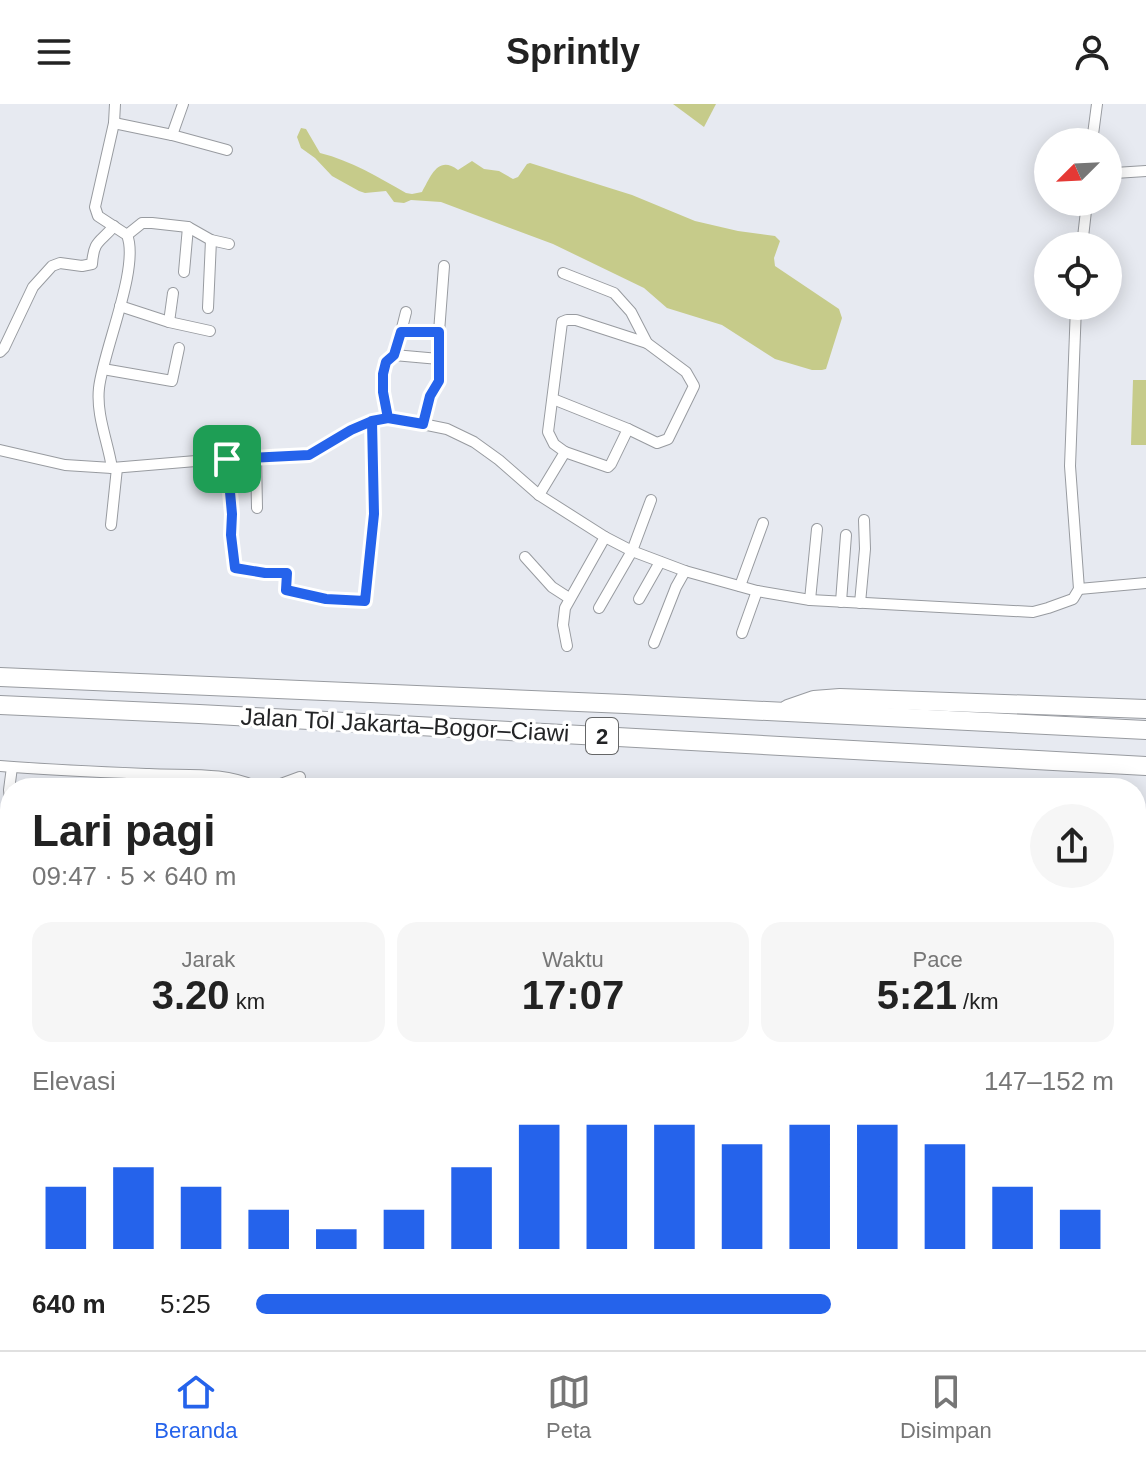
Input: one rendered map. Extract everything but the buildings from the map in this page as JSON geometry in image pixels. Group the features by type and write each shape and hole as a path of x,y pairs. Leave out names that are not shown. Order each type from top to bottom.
{"highway":[{"name":"Jalan Tol Jakarta–Bogor–Ciawi","path":"0,677 1146,730"},
{"path":"782,712 806,702 827,698 1146,709"},
{"name":"Jalan Tol Jakarta–Bogor–Ciawi","path":"0,705 1146,766"}],"street":[{"path":"111,525 114,468 98,402 99,387 120,306 130,241 127,235 98,216 95,207 114,123 115,104"},
{"path":"172,135 183,104"},
{"path":"1094,128 1097,104"},
{"path":"114,123 227,150"},
{"path":"1122,173 1146,171"},
{"path":"127,235 146,223 188,227 211,240 229,244"},
{"path":"0,352 33,287 52,266 60,263 92,264 93,249 114,226"},
{"path":"184,272 188,227"},
{"path":"208,308 211,240"},
{"path":"423,424 430,396 439,381 444,266"},
{"path":"563,273 614,293 631,312 647,343"},
{"path":"169,322 173,293"},
{"path":"120,306 210,331"},
{"path":"388,418 383,374 386,362 394,355 406,312"},
{"path":"553,399 628,429 657,443 668,439 694,386 686,372 647,343 576,320 562,322 549,411 548,432 556,447 608,467 628,429"},
{"path":"0,450 65,465 114,468 256,456 309,455 345,433 372,421 388,418 447,429 474,442 539,495 605,537 685,571 757,591 810,600 1033,612 1073,599 1079,589 1070,466 1075,320"},
{"path":"401,332 439,332"},
{"path":"103,369 172,381 179,348"},
{"path":"394,355 439,359"},
{"path":"227,459 235,568 287,573 286,590 326,599 365,601 374,514 372,421"},
{"path":"539,495 565,452"},
{"path":"256,456 257,508"},
{"path":"599,608 632,551 651,500"},
{"path":"860,603 864,520"},
{"path":"740,586 763,523"},
{"path":"810,600 817,529"},
{"path":"841,602 846,535"},
{"path":"567,646 563,625 565,608 605,537"},
{"path":"525,557 552,587 569,598"},
{"path":"639,599 660,562"},
{"path":"654,643 685,571"},
{"path":"1079,589 1146,583"},
{"path":"742,633 757,591"},
{"path":"6,767 230,778"},
{"path":"1136,1350 1146,1350"}],"green space":[{"path":"673,104 716,104 704,127"},
{"path":"301,128 306,129 320,153 354,165 406,193 422,192 440,166 458,170 472,161 484,169 499,171 513,179 530,163 632,195 695,221 775,236 780,241 774,258 775,266 839,309 842,318 826,369 812,370 775,359 722,325 667,308 644,288 553,244 441,202 394,202 386,191 359,191 332,176 301,148 297,137"},
{"path":"1133,380 1146,380 1146,445 1131,445"}],"route":[{"path":"227,459 235,568 287,573 286,590 326,599 365,601 374,514 372,421 388,418 383,392 386,362 394,355 401,332 439,332 440,376 430,396 423,424 388,418 372,421 351,430 309,455 227,459"}]}
